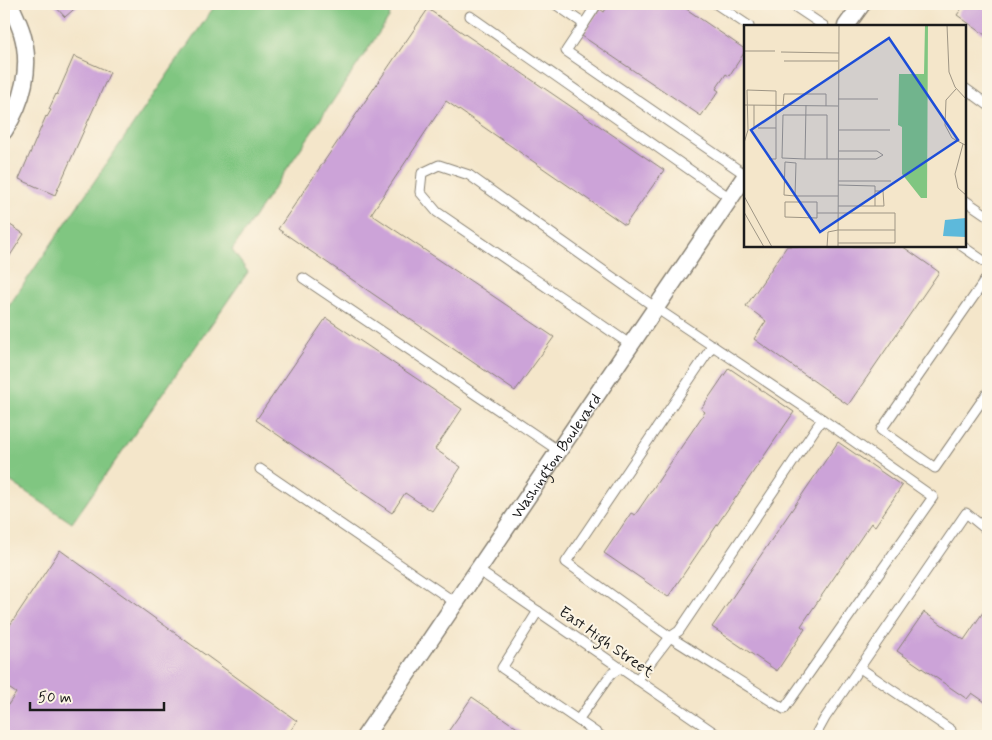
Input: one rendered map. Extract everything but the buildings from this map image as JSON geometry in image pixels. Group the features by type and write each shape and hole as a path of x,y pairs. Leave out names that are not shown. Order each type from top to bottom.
{"street":[{"path":"4,131 14,116 20,99 26,70 26,52 22,32 10,4"},
{"path":"847,25 862,4"},
{"name":"Washington Boulevard","path":"365,736 744,179"}],"lane":[{"path":"555,4 584,24"},
{"path":"597,4 566,51 744,175"},
{"path":"716,4 748,25"},
{"path":"791,4 822,25"},
{"path":"470,16 730,198"},
{"path":"967,90 988,105"},
{"path":"631,345 437,212 420,192 422,173 439,165 469,176 656,308 713,345 822,418 933,497 784,709 670,637 566,562 713,345"},
{"path":"967,202 988,216"},
{"path":"965,248 988,264"},
{"path":"988,276 881,430 934,468 988,392"},
{"path":"304,278 559,451"},
{"path":"637,680 670,637 678,631 822,418"},
{"path":"260,469 456,602"},
{"path":"815,736 966,514 988,531"},
{"name":"East High Street","path":"478,570 719,736"},
{"path":"538,611 502,668 601,736"},
{"path":"578,720 611,674 620,668"},
{"path":"860,668 950,730"}],"green space":[{"path":"216,4 392,4 389,18 232,250 248,272 72,523 4,477 4,313"}]}
